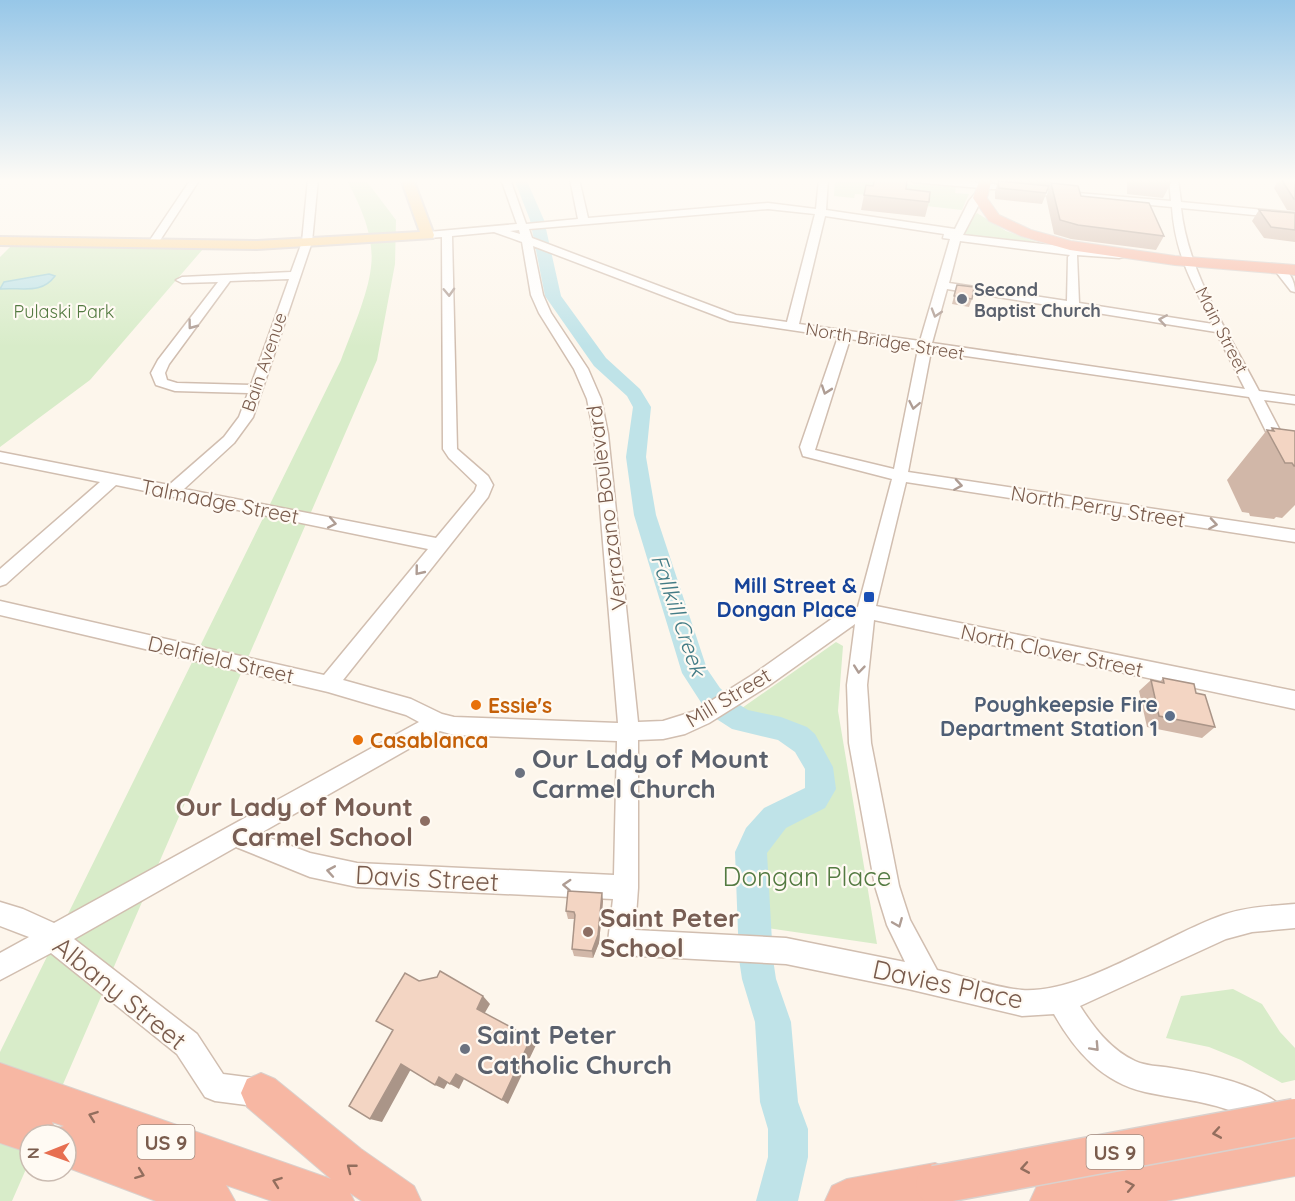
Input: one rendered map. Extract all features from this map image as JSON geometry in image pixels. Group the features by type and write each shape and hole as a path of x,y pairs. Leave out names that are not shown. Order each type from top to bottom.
{"highway":[{"path":"1031,235 1069,246 1136,255 1295,270"},
{"name":"US 9","path":"0,1083 332,1201"},
{"path":"261,1093 352,1169 399,1201"},
{"name":"US 9","path":"847,1201 1295,1118"},
{"path":"0,1122 18,1128"},
{"name":"US 9","path":"78,1150 213,1201"},
{"name":"US 9","path":"1052,1201 1295,1155"}],"main road":[{"path":"0,241 256,245 427,235"}],"street":[{"path":"153,243 158,235"},
{"name":"Bain Avenue","path":"171,491 229,440 246,417 308,235"},
{"path":"328,684 483,493 485,485 483,480 450,449 447,235"},
{"name":"Verrazano Boulevard","path":"526,235 537,295 545,313 581,369 596,406 601,434 628,731"},
{"name":"North Bridge Street","path":"528,235 554,249 734,318 1295,400"},
{"path":"792,327 815,235"},
{"path":"958,235 1063,251 1136,255"},
{"path":"929,981 899,925 891,901 860,743 857,685 866,611 900,476 925,347 958,235"},
{"name":"Main Street","path":"1179,235 1187,260 1295,474"},
{"path":"1073,257 1073,306"},
{"path":"1278,268 1295,289"},
{"path":"182,280 294,275"},
{"path":"227,278 163,363 158,373 161,382 175,387 254,389"},
{"path":"944,285 1221,329"},
{"name":"North Perry Street","path":"845,335 807,447 808,453 900,476 1295,536"},
{"name":"Talmadge Street","path":"0,457 440,545"},
{"path":"0,579 113,479"},
{"name":"Delafield Street","path":"0,608 328,684 411,708 438,722"},
{"name":"Mill Street","path":"438,722 454,726 538,730 663,730 685,725 731,699 840,623 866,611"},
{"name":"North Clover Street","path":"866,611 1295,700"},
{"path":"0,967 438,722"},
{"path":"626,888 628,731"},
{"name":"Davis Street","path":"236,835 291,860 329,872 626,888"},
{"name":"Davies Place","path":"626,888 625,919 621,942 769,949 929,981 1022,1003 1061,1000 1224,927 1252,920 1295,916"},
{"name":"Albany Street","path":"0,914 38,927 187,1044 215,1087 261,1093"},
{"path":"1061,1000 1076,1025 1094,1046 1123,1070 1144,1078 1230,1095 1271,1116 1295,1137"}],"green space":[{"path":"369,235 396,235 395,264 377,360 46,1123 18,1123 18,1183 20,1183 12,1201 0,1201 0,1052 341,360 363,302 372,256"},
{"path":"961,235 1017,235 1050,247"},
{"name":"Pulaski Park","path":"11,246 203,249 90,380 0,447 0,257"},
{"name":"Dongan Place","path":"836,642 843,646 838,711 877,944 753,926 749,866 755,842 774,819 786,810 814,799 822,784 814,756 796,736 781,729 747,722 732,715"},
{"path":"1233,989 1262,1004 1280,1032 1295,1048 1295,1080 1282,1083 1241,1060 1209,1047 1166,1038 1181,996"}],"water":[{"path":"49,274 55,276 44,286 30,289 0,289 4,282"}],"building":[{"path":"957,285 974,287 972,299 954,296"},
{"path":"1272,428 1295,431 1295,466 1292,463 1285,463 1267,430 1274,431"},
{"path":"1163,678 1194,684 1196,693 1205,695 1215,727 1159,716 1151,680 1164,683"},
{"name":"Saint Peter School","path":"568,891 602,893 598,935 592,951 572,949 575,915 574,912 566,911"},
{"name":"Saint Peter Catholic Church","path":"440,971 483,996 477,1009 531,1038 502,1100 456,1074 450,1084 439,1077 435,1085 401,1064 370,1119 349,1106 393,1030 376,1021 405,973 419,981 437,977"}],"waterway":[{"name":"Fallkill Creek","path":"540,235 553,296 600,362 634,393 642,407 636,457 645,515 695,673 711,696 725,710 742,721 781,729 797,736 805,743 819,767 821,789 815,798 775,818 757,839 751,852 756,959 759,979 773,1022 779,1102 788,1129 788,1157 777,1201"}],"place":[{"name":"Second Baptist Church","path":"962,299"},
{"name":"Mill Street & Dongan Place","path":"869,597"},
{"name":"Essie's","path":"476,705"},
{"name":"Poughkeepsie Fire Department Station 1","path":"1170,716"},
{"name":"Casablanca","path":"358,740"},
{"name":"Our Lady of Mount Carmel Church","path":"520,773"},
{"name":"Our Lady of Mount Carmel School","path":"425,821"},
{"name":"Saint Peter School","path":"588,932"},
{"name":"Saint Peter Catholic Church","path":"465,1049"}]}
